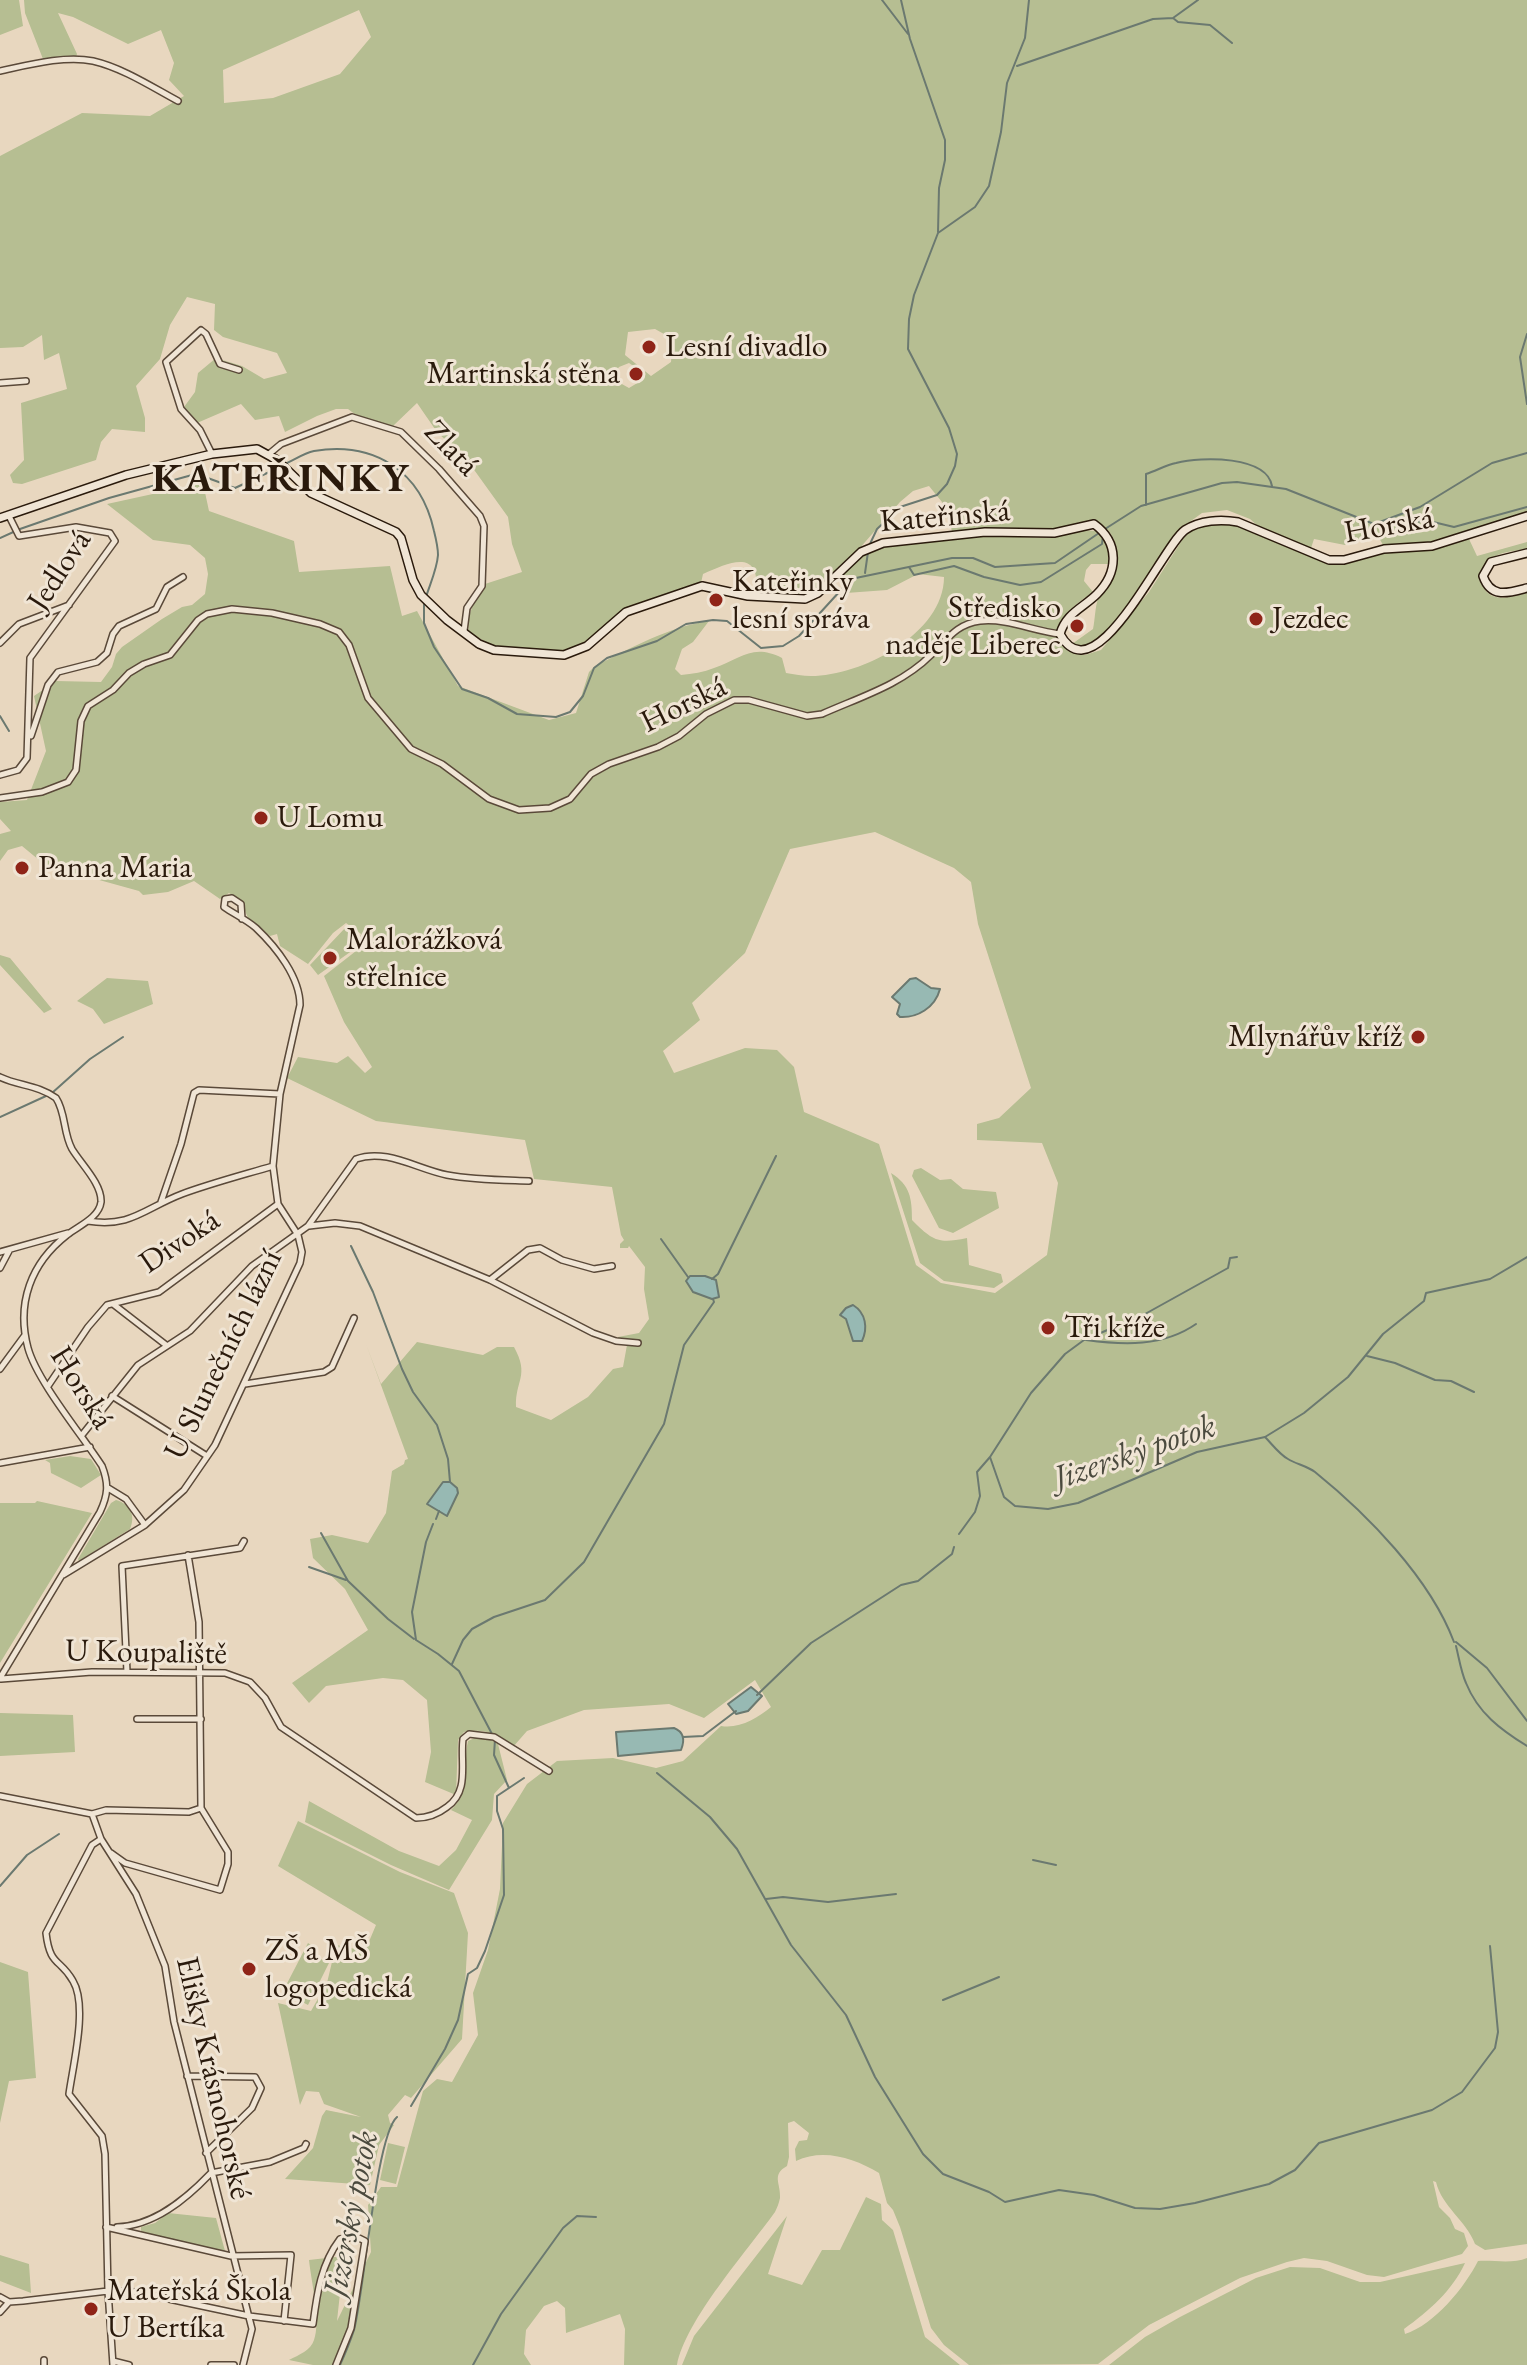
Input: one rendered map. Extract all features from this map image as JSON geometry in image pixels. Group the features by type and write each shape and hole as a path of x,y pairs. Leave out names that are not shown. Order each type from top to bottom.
{"street":[{"path":"0,71 45,63 93,61 178,101"},
{"path":"212,454 200,430 181,409 166,362 201,330 206,334 220,364 239,370"},
{"path":"0,383 26,381"},
{"name":"Zlatá","path":"269,454 290,439 352,417 401,432 439,469 480,516 484,526 482,586 467,608 463,632"},
{"path":"0,518 11,520 114,478 212,454 257,449 269,454"},
{"name":"Kateřinská","path":"269,454 311,493 396,532 401,538 413,580 421,595 463,632 494,650 564,655 587,646 626,612 702,586 748,596 805,599 818,593 861,552 883,543 985,532 1054,533 1094,524 1113,544 1107,581 1096,595 1069,616 1060,634"},
{"name":"Horská","path":"0,798 42,792 68,782 76,770 81,721 88,706 113,690 136,668 170,655 198,620 207,614 232,609 272,613 320,624 339,632 349,645 368,698 411,749 442,764 489,799 519,810 550,808 570,799 591,774 609,764 658,747 679,736 706,714 734,700 749,700 807,716 822,714 908,675 954,630 976,621 999,620 1038,632 1060,634 1070,647 1085,650 1099,646 1138,597 1183,531 1214,521 1238,522 1329,560 1344,560 1384,549 1432,546 1527,516"},
{"name":"Jedlová","path":"11,520 19,536 76,527 110,533 115,541 30,658 30,741"},
{"path":"1527,553 1491,562 1483,576 1484,582 1494,592 1506,594 1527,588"},
{"path":"0,775 18,770 25,764 48,685 58,672 97,662 107,653 119,626 156,609 167,587 183,577"},
{"path":"0,643 19,624 70,604"},
{"path":"242,919 255,927 282,960 300,992 300,1005 280,1094 273,1166 278,1204 298,1235"},
{"path":"0,1077 38,1086 59,1100 66,1136 101,1198 98,1211 87,1221"},
{"path":"161,1202 194,1093 199,1090 280,1094"},
{"path":"82,1435 138,1365 197,1325 252,1266 308,1226 356,1159 368,1155 387,1157 444,1174 484,1180 529,1181"},
{"path":"87,1221 104,1224 134,1219 161,1202 273,1166"},
{"name":"Divoká","path":"48,1386 88,1327 107,1305 159,1292 278,1204"},
{"name":"Horská","path":"87,1221 68,1233 48,1253 28,1285 24,1308 25,1335 31,1358 102,1466 107,1488"},
{"name":"U Slunečních lázní","path":"308,1226 335,1223 360,1226 490,1280 593,1333 616,1341 638,1343"},
{"path":"0,1252 68,1233"},
{"name":"U Slunečních lázní","path":"63,1575 145,1525 184,1490 207,1456 244,1384 300,1263 302,1252 298,1235"},
{"path":"35,1242 48,1253"},
{"path":"490,1280 528,1250 540,1248 562,1260 594,1269 612,1266"},
{"path":"0,1268 10,1250"},
{"path":"112,1303 166,1345"},
{"path":"244,1384 324,1372 332,1367 354,1318"},
{"path":"0,1369 3,1360 25,1335"},
{"path":"112,1396 207,1456"},
{"path":"0,1463 90,1447"},
{"path":"107,1488 126,1499 145,1525"},
{"path":"0,1679 100,1512 107,1497 107,1488"},
{"path":"127,1672 122,1566 240,1548 244,1541"},
{"path":"108,1851 125,1863 220,1890 228,1864 228,1852 201,1808 199,1622 188,1555"},
{"name":"U Koupaliště","path":"0,1679 127,1672 225,1673 250,1682 265,1698 281,1727 416,1818 441,1812 455,1802 462,1787 463,1739 469,1734 491,1736 548,1770"},
{"path":"137,1719 201,1719"},
{"path":"0,1796 92,1814 106,1810 189,1812 201,1808"},
{"name":"Elišky Krásnohorské","path":"92,1814 101,1839 136,1894 165,1966 174,2022 252,2329 243,2365"},
{"path":"101,1839 92,1845 46,1933 54,1961 74,1981 80,2007 69,2094 102,2136 113,2363 129,2365"},
{"path":"187,2076 255,2077 261,2088 252,2108 206,2153"},
{"path":"106,2227 131,2226 163,2213 191,2194 211,2173 270,2162 304,2148 306,2144"},
{"path":"106,2227 231,2256 291,2255 284,2321"},
{"path":"0,2297 9,2302 108,2291 136,2292 249,2316 313,2324 328,2255 340,2239 357,2237 365,2241 351,2328 336,2365"},
{"path":"0,2312 9,2302"},
{"path":"211,2365 234,2365"}],"green space":[{"path":"0,0 19,0 23,26 0,35"},
{"path":"24,0 1527,0 1527,513 1432,543 1383,545 1378,536 1345,545 1314,539 1311,548 1260,528 1250,519 1227,510 1202,513 1180,529 1143,587 1097,643 1085,647 1072,644 1093,629 1098,599 1113,574 1116,562 1116,545 1106,529 1087,522 1039,531 952,531 942,502 929,486 913,491 900,502 859,549 816,590 804,596 756,593 754,569 742,562 733,563 703,574 701,583 624,609 585,643 564,652 494,646 469,633 472,607 485,584 522,572 512,544 508,517 467,460 437,432 417,403 393,426 356,415 348,409 336,409 285,432 279,416 255,420 241,404 197,423 184,407 195,392 198,373 216,358 242,366 264,379 287,373 277,353 223,337 214,330 215,304 187,297 170,325 160,359 136,386 145,418 145,432 112,429 101,442 96,460 22,484 13,483 10,475 24,460 21,403 67,389 59,353 44,360 42,335 23,347 0,348 0,156 82,113 150,116 184,96 169,80 174,63 161,30 128,44 73,17 58,13 77,54 76,57 43,59 25,13","holes":["359,10 371,37 340,74 273,98 224,103 223,70","655,329 673,339 671,362 651,376 625,355 628,332","629,363 641,371 644,379 629,388 611,378 619,367"]},
{"path":"203,483 209,511 294,541 299,572 390,566 402,616 417,611 458,686 549,720 576,713 589,672 595,666 664,633 709,621 693,642 682,649 675,669 681,675 698,673 754,652 782,658 786,673 808,676 853,669 875,660 896,648 930,617 940,598 944,577 918,574 887,590 846,593 842,576 863,555 884,547 953,538 1054,538 1079,530 1097,531 1108,546 1108,564 1091,564 1086,570 1084,581 1093,592 1066,615 1055,635 1068,651 1085,655 1101,650 1149,592 1186,534 1205,521 1246,526 1256,534 1329,564 1345,564 1385,553 1433,550 1469,539 1477,556 1527,542 1527,549 1492,558 1479,576 1491,595 1504,598 1527,593 1527,2244 1485,2250 1475,2244 1433,2181 1439,2207 1450,2218 1455,2229 1464,2233 1468,2246 1462,2254 1384,2277 1304,2258 1240,2278 1149,2325 1098,2364 969,2365 944,2345 931,2328 900,2227 887,2203 879,2173 838,2156 817,2155 796,2161 795,2149 799,2141 807,2140 809,2133 794,2121 788,2123 789,2157 787,2166 778,2176 780,2198 776,2210 704,2308 682,2347 677,2365 624,2365 625,2329 620,2314 566,2333 565,2308 557,2301 544,2306 526,2330 524,2354 531,2365 313,2365 289,2360 310,2347 316,2332 309,2260 344,2256 337,2321 371,2252 368,2205 381,2187 397,2187 423,2091 437,2079 452,2082 478,2035 473,1993 488,1950 500,1889 503,1823 527,1784 557,1761 613,1758 656,1768 683,1761 721,1726 741,1724 771,1707 755,1680 704,1718 669,1704 584,1710 527,1731 513,1747 490,1733 464,1732 458,1740 456,1795 425,1782 431,1752 427,1700 403,1680 383,1678 326,1686 309,1703 292,1683 368,1630 345,1589 313,1558 310,1539 332,1535 368,1543 386,1513 392,1471 408,1459 366,1344 381,1384 417,1342 483,1355 497,1347 514,1347 521,1365 516,1407 551,1420 588,1397 613,1369 623,1367 627,1345 619,1342 618,1337 639,1333 649,1319 644,1289 645,1267 629,1246 620,1248 624,1240 612,1187 534,1179 525,1140 376,1121 287,1078 298,1057 337,1063 348,1056 365,1073 372,1067 344,1022 324,976 356,951 361,934 346,923 333,933 308,964 280,946 277,934 270,936 248,918 241,901 229,893 220,899 194,881 168,892 143,895 139,891 45,865 22,846 8,850 0,861 0,834 11,831 0,819 0,802 27,800 46,751 34,696 56,681 101,682 122,647 205,594 208,574 205,558 190,545 153,540 107,504","holes":["875,832 954,868 971,882 978,924 1031,1088 999,1118 977,1124 977,1140 1042,1143 1058,1183 1047,1255 995,1293 941,1283 916,1265 879,1144 804,1112 794,1067 777,1050 745,1048 674,1073 663,1051 700,1020 692,1003 745,953 790,849"]},
{"name":"Malorážková střelnice","path":"346,927 358,937 353,950 318,975 310,965"},
{"path":"0,955 10,958 52,1009 44,1013 0,965"},
{"path":"107,978 148,981 153,1004 104,1024 93,1009 77,1001"},
{"path":"921,1168 940,1180 951,1179 963,1189 996,1192 999,1208 953,1233 939,1228 912,1176 914,1170"},
{"path":"891,1173 906,1187 912,1220 919,1227 936,1239 949,1241 967,1238 969,1265 1001,1274 1003,1282 994,1288 944,1281 920,1263"},
{"path":"70,1456 91,1459 101,1475 81,1488 51,1473 50,1463 45,1460"},
{"path":"116,1500 125,1504 130,1511 130,1529 79,1561 111,1503"},
{"path":"37,1501 92,1513 0,1663 0,1503"},
{"path":"0,1713 73,1715 75,1752 0,1756"},
{"path":"477,1737 498,1744 507,1780 494,1794 492,1820 449,1890 305,1822 309,1801 399,1851 439,1866 456,1850 472,1820 451,1810 464,1786 468,1741"},
{"path":"298,1821 400,1872 454,1893 468,1933 462,2039 411,2098 405,2095 388,2115 390,2123 394,2125 379,2145 370,2185 285,2179 313,2148 326,2110 361,2117 324,2104 319,2092 306,2091 300,2105 278,2003 311,2011 327,1983 336,1945 365,1951 376,1925 278,1866"},
{"path":"308,1943 311,1945 308,1953 329,1963 308,2005 287,1994 285,1997 281,1995"},
{"path":"0,1962 28,1972 36,2078 9,2081 0,2123"},
{"path":"388,2143 405,2147 396,2184 380,2180"},
{"path":"866,2197 881,2204 882,2220 893,2230 925,2337 960,2365 682,2365 694,2336 787,2216 768,2274 802,2285 822,2250 840,2250"},
{"path":"168,2213 216,2218 225,2251 141,2232 141,2227 155,2223"},
{"path":"0,2255 29,2264 31,2293 0,2281"},
{"path":"1527,2258 1527,2365 1109,2365 1145,2337 1180,2317 1256,2278 1290,2267 1320,2268 1360,2282 1380,2282 1465,2263 1447,2291 1404,2329 1405,2334 1427,2322 1448,2304 1478,2261"}],"water":[{"path":"916,978 931,988 940,989 938,996 924,1010 913,1016 900,1017 897,1014 900,1004 892,997 910,979"},
{"path":"690,1276 716,1280 719,1297 712,1299 693,1292 686,1281"},
{"path":"853,1305 865,1321 862,1341 853,1341 846,1319 840,1315"},
{"path":"443,1482 450,1482 458,1493 447,1516 427,1504"},
{"path":"751,1687 762,1696 748,1711 736,1714 728,1704"},
{"path":"674,1728 683,1737 681,1750 618,1756 616,1732"}],"waterway":[{"path":"882,0 908,34"},
{"path":"901,0 910,39 945,140 938,232"},
{"path":"869,546 877,529 900,507 937,495 947,484 955,466 957,454 949,428 908,349 909,319 914,295 938,233 975,207 989,186 1001,132 1007,83 1025,38 1029,0"},
{"path":"1017,66 1153,19 1173,18 1198,0"},
{"path":"1173,18 1178,22 1210,25 1232,43"},
{"path":"1527,334 1520,357 1527,404"},
{"path":"285,464 314,451 356,451 375,456 406,477 428,510 437,546 436,566 426,597"},
{"path":"1377,523 1420,507 1492,463 1527,453"},
{"path":"1146,505 1146,474 1187,461 1216,459 1246,464 1268,476 1272,486"},
{"path":"0,538 109,498 192,475 235,488 280,467"},
{"path":"1105,529 1141,506 1222,483 1237,482 1286,489 1374,524 1429,521 1454,527 1527,507"},
{"path":"424,603 424,623 434,647 462,689 488,698 517,714 556,717 570,712 583,696 594,668 607,658 657,641 686,624 727,621 761,648 783,646 799,636 851,579 952,558 973,558 995,567 1055,563 1099,533"},
{"path":"909,567 914,575 954,566 1020,585 1041,582 1102,544 1103,535"},
{"path":"865,573 868,552"},
{"path":"0,716 9,731"},
{"path":"52,1093 90,1059 123,1037"},
{"path":"0,1117 46,1096"},
{"path":"712,1279 718,1274 776,1156"},
{"path":"661,1239 688,1277"},
{"path":"351,1246 413,1392 437,1425 448,1459 450,1482"},
{"path":"990,1457 1031,1393 1065,1354 1084,1340 1145,1314 1228,1268 1230,1258 1237,1257"},
{"name":"Jizerský potok","path":"959,1534 975,1512 980,1496 977,1472 990,1457 1004,1497 1015,1506 1048,1509 1078,1503 1197,1452 1265,1437 1304,1413 1348,1377 1383,1334 1424,1301 1426,1293 1490,1279 1527,1257"},
{"path":"452,1664 472,1629 494,1617 545,1600 584,1562 664,1424 684,1345 714,1302 713,1299"},
{"path":"1086,1340 1114,1343 1156,1340 1170,1337 1196,1324"},
{"path":"1367,1356 1395,1363 1435,1380 1451,1381 1474,1392"},
{"path":"1265,1437 1285,1457 1315,1472 1376,1527 1429,1594 1454,1642"},
{"path":"436,1519 439,1511"},
{"path":"433,1524 426,1542 412,1612 416,1640 459,1671 492,1734"},
{"path":"321,1533 348,1581 414,1639"},
{"name":"Jizerský potok","path":"757,1695 811,1643 901,1585 918,1581 952,1554 954,1547"},
{"path":"309,1567 346,1580"},
{"path":"1456,1642 1487,1668 1527,1721"},
{"path":"1456,1646 1464,1679 1477,1703 1499,1727 1527,1746"},
{"name":"Jizerský potok","path":"683,1737 703,1736 736,1711"},
{"path":"495,1739 494,1755 509,1788"},
{"path":"657,1773 710,1817 737,1849 791,1945 846,2015 875,2077 923,2154 943,2174 989,2192 1005,2202 1059,2190 1094,2195 1135,2208 1160,2209 1195,2203 1269,2184 1295,2170 1319,2143 1432,2110 1462,2092 1495,2048 1498,2032 1490,1946"},
{"name":"Jizerský potok","path":"411,2106 445,2049 458,2020 468,1974 477,1968 485,1951 504,1895 503,1829 497,1811 497,1796 524,1778"},
{"path":"0,1886 27,1855 59,1834"},
{"path":"1033,1860 1056,1865"},
{"path":"766,1899 783,1897 828,1902 896,1894"},
{"path":"943,2000 999,1977"},
{"name":"Jizerský potok","path":"340,2365 354,2330 383,2153 397,2117"},
{"path":"473,2365 501,2314 563,2228 577,2216 596,2217"}],"place":[{"name":"Lesní divadlo","path":"649,347"},
{"name":"Martinská stěna","path":"636,374"},
{"name":"Kateřinky lesní správa","path":"716,600"},
{"name":"Jezdec","path":"1256,619"},
{"name":"Středisko naděje Liberec","path":"1077,626"},
{"name":"U Lomu","path":"261,818"},
{"name":"Panna Maria","path":"22,868"},
{"name":"Malorážková střelnice","path":"330,958"},
{"name":"Mlynářův kříž","path":"1418,1037"},
{"name":"Tři kříže","path":"1048,1328"},
{"name":"ZŠ a MŠ logopedická","path":"249,1969"},
{"name":"Mateřská Škola U Bertíka","path":"91,2309"}],"district":[{"name":"KATEŘINKY","path":"281,480"}]}
